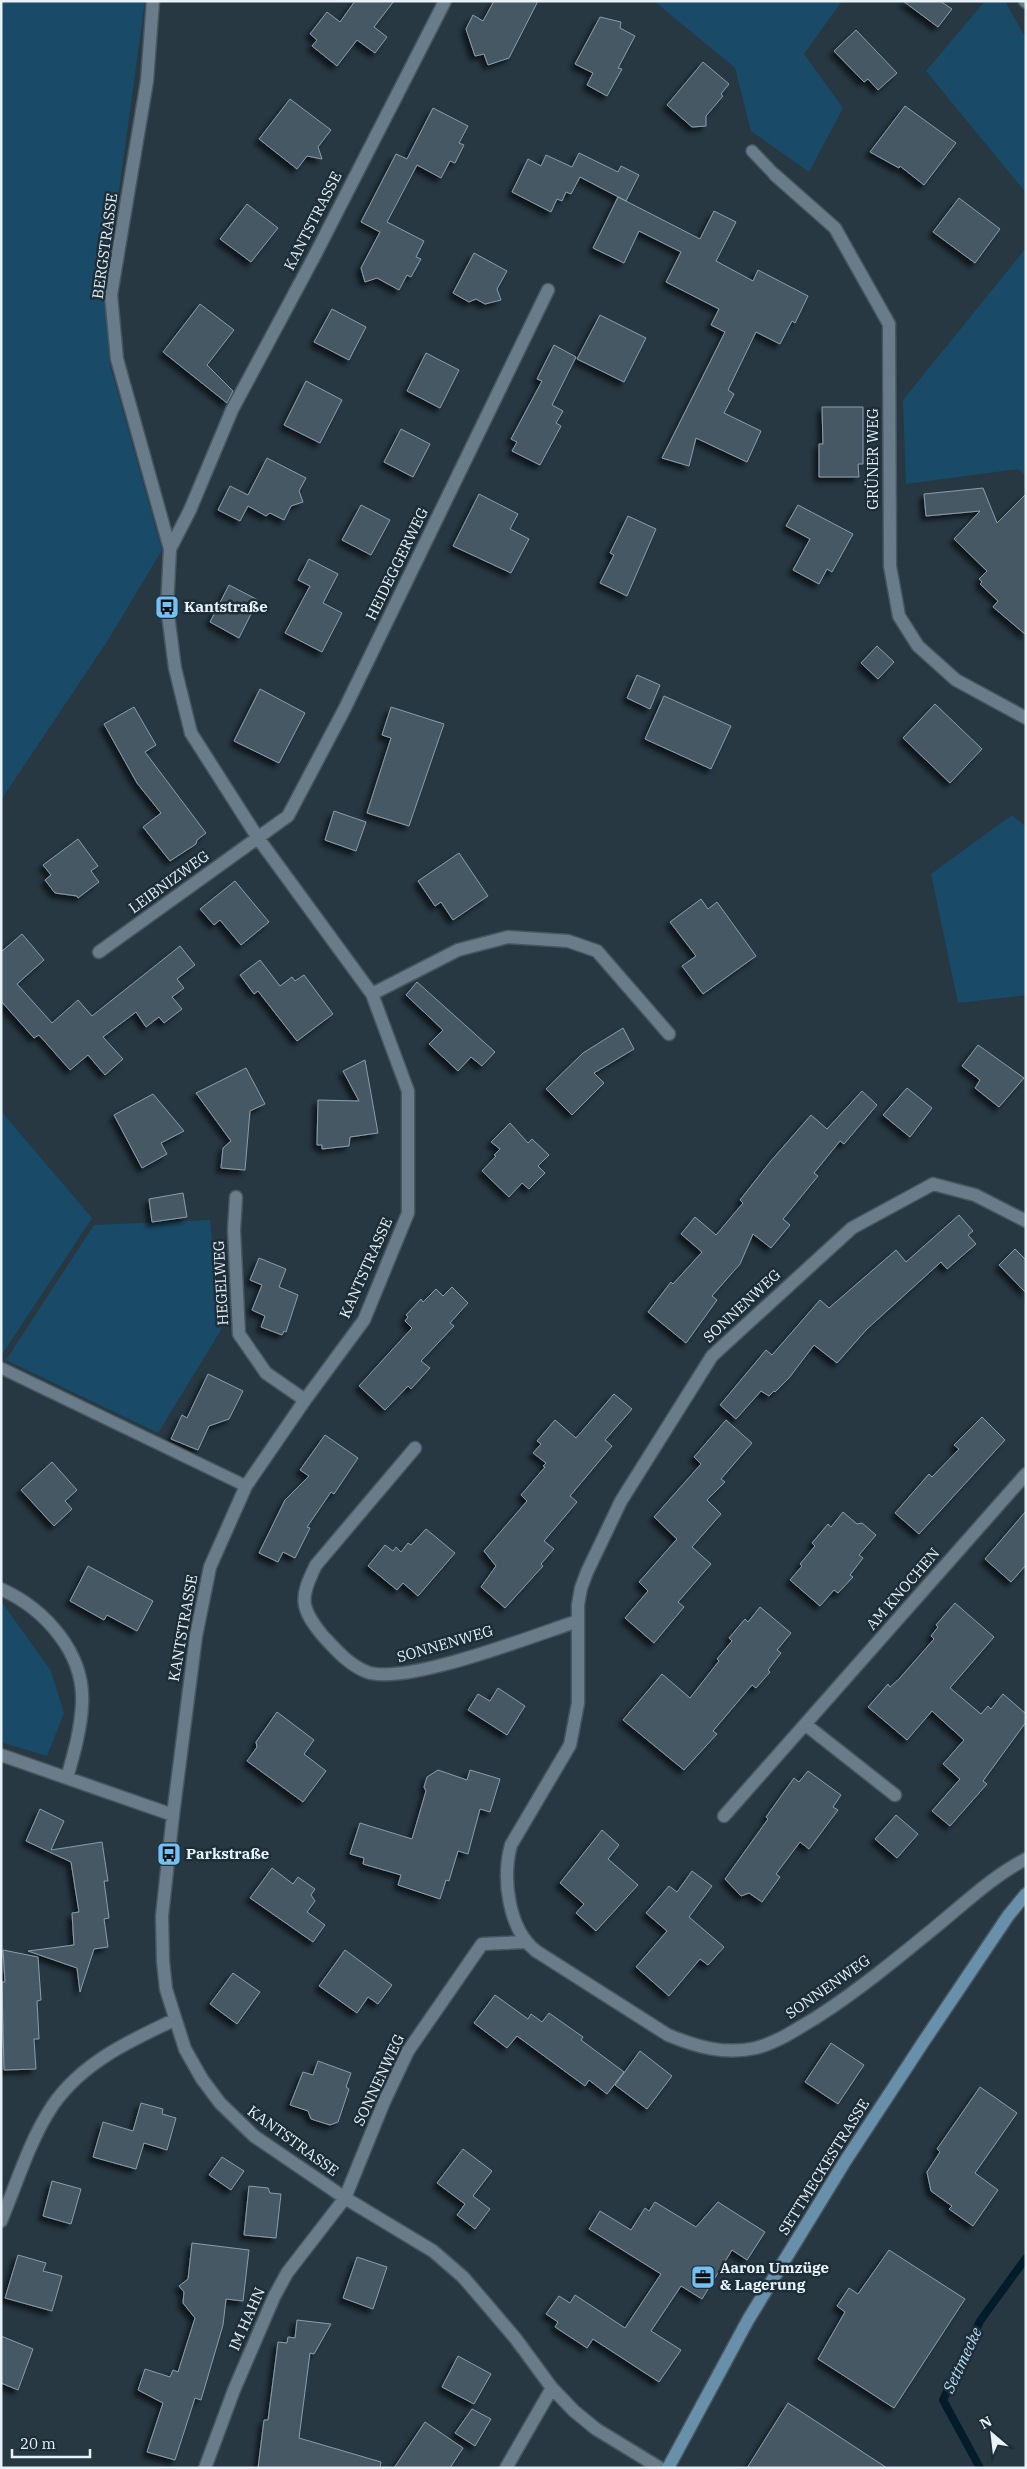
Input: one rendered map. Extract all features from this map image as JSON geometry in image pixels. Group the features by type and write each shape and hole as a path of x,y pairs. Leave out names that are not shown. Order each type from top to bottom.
{"street":[{"name":"BERGSTRASSE","path":"153,1 148,81 111,295 117,359 170,549"},
{"name":"KANTSTRASSE","path":"444,1 315,255 232,410 190,510 170,549 167,606 175,668 191,733 258,838 372,994 408,1091 408,1213 364,1320 305,1400 246,1486 210,1567 196,1636 162,1916 166,1989 174,2020 185,2049 202,2079 220,2103 254,2136 345,2198 433,2251 463,2277 516,2339 552,2388 596,2429 660,2468"},
{"name":"GRÜNER WEG","path":"776,175 835,228 889,324 890,566 899,616 918,646 956,680 1026,718"},
{"name":"HEIDEGGERWEG","path":"258,838 288,816 330,737 548,290"},
{"name":"LEIBNIZWEG","path":"99,952 258,838"},
{"path":"372,994 458,950 508,937 568,941 597,951 669,1034"},
{"name":"SONNENWEG","path":"1026,1221 975,1195 933,1184 852,1228 712,1356 621,1501 581,1588 578,1621 578,1703 570,1745 511,1846 506,1863 506,1878 510,1902 525,1942 582,1982 668,2035 691,2044 717,2050 758,2047 796,2030 837,2004 990,1882 1026,1859"},
{"name":"HEGELWEG","path":"236,1197 234,1230 239,1334 266,1373 305,1400"},
{"name":"SONNENWEG","path":"415,1448 316,1565 311,1576 303,1598 305,1606 332,1646 346,1660 367,1672 395,1675 436,1666 578,1621"},
{"name":"AM KNOCHEN","path":"724,1816 1026,1474"},
{"path":"1,1589 30,1606 48,1622 66,1642 75,1662 81,1681 82,1702 80,1728 68,1778"},
{"path":"806,1725 895,1795"},
{"path":"1,1755 173,1815"},
{"name":"SETTMECKESTRASSE","path":"668,2468 748,2320 844,2163 1008,1916 1026,1894"},
{"name":"SONNENWEG","path":"345,2198 384,2102 408,2051 447,1993 482,1944 525,1942"},
{"path":"1,2221 41,2126 61,2095 95,2062 114,2050 174,2020"},
{"name":"IM HAHN","path":"205,2468 234,2390 274,2296 287,2273 345,2198"},
{"path":"506,2468 552,2388"}],"lane":[{"path":"752,151 776,175"},
{"path":"1,1368 246,1486"}],"shaded area":[{"path":"1,1 145,1 105,293 110,365 162,550 108,640 1,800"},
{"path":"654,1 842,1 804,54 843,108 809,172 751,131 735,68"},
{"path":"985,1 1005,1 1026,39 1026,193 926,71"},
{"path":"1026,248 1026,476 1018,469 906,484 903,400"},
{"path":"1012,815 1026,827 1026,995 958,1003 931,874"},
{"path":"1,1111 92,1218 1,1356"},
{"path":"210,1220 221,1330 158,1433 6,1360 94,1225"},
{"path":"1,1601 51,1671 64,1713 47,1756 1,1742"}],"building":[{"path":"355,1 394,1 374,27 387,37 375,53 357,40 337,66 312,46 317,40 310,34 327,12 340,22"},
{"path":"494,1 538,1 509,58 488,65 484,54 475,56 466,29 473,15 483,21"},
{"path":"903,1 940,1 952,9 938,27"},
{"path":"600,17 621,22 620,28 635,36 618,68 622,69 607,96 587,85 593,73 575,64"},
{"path":"856,30 897,73 878,90 868,79 864,82 834,51"},
{"path":"703,62 729,84 721,94 723,96 706,116 706,126 692,127 667,105"},
{"path":"290,99 331,130 318,147 322,159 307,156 297,169 259,139"},
{"path":"905,106 956,143 924,185 900,166 899,168 870,152"},
{"path":"433,108 468,126 459,143 464,145 455,163 450,161 441,178 417,165 387,222 424,241 416,257 421,259 411,277 407,275 399,290 377,278 365,282 361,268 380,232 361,222 396,154 407,159"},
{"path":"579,153 618,172 621,166 639,175 626,201 580,177 571,194 566,192 562,201 557,199 551,212 512,192 528,159 541,166 546,155 572,167"},
{"path":"618,197 700,239 714,211 736,222 716,261 753,281 758,270 808,296 795,323 792,321 780,344 756,332 728,390 734,394 724,413 761,431 747,462 696,438 689,466 662,458 725,332 711,325 719,309 666,282 681,252 639,231 624,263 593,248"},
{"path":"959,198 1000,229 975,263 933,232"},
{"path":"247,204 278,228 251,262 220,239"},
{"path":"474,253 507,271 497,289 501,300 485,304 476,299 469,302 453,293"},
{"path":"200,304 234,330 207,365 233,391 227,403 163,352"},
{"path":"332,309 366,327 349,360 314,342"},
{"path":"600,315 646,338 624,382 577,359"},
{"path":"554,345 576,357 552,405 563,411 556,423 561,426 540,465 512,451 517,442 511,439 542,381 537,379"},
{"path":"426,353 459,370 440,408 407,391"},
{"path":"306,381 342,400 320,443 284,425"},
{"path":"822,407 863,407 863,464 858,464 859,477 819,477 819,444 823,444"},
{"path":"401,429 430,444 413,477 384,462"},
{"path":"267,458 306,478 299,491 303,502 291,506 284,520 270,513 266,516 248,506 240,521 218,510 230,486 248,495"},
{"path":"983,488 997,523 1026,494 1026,635 993,607 998,601 980,584 982,582 979,579 987,571 954,539 980,511 926,516 924,494"},
{"path":"479,494 518,514 510,529 529,539 511,573 453,546"},
{"path":"361,505 390,520 371,555 342,540"},
{"path":"798,505 853,534 832,572 827,569 819,584 793,570 810,539 786,526"},
{"path":"628,516 656,529 627,596 600,583 614,555 610,553"},
{"path":"309,559 338,574 323,603 342,613 322,652 285,633 310,586 298,580"},
{"path":"229,585 258,600 239,638 210,622"},
{"path":"877,646 894,662 878,679 861,663"},
{"path":"637,675 660,685 650,709 627,698"},
{"path":"260,689 305,713 279,763 234,741"},
{"path":"664,696 731,726 711,769 645,739"},
{"path":"935,704 982,749 950,783 903,738"},
{"path":"134,707 156,745 145,752 206,833 197,840 196,844 170,861 143,827 161,813 137,783 104,724"},
{"path":"391,707 444,724 409,826 367,813 391,738 382,735"},
{"path":"334,811 366,822 356,851 325,840"},
{"path":"78,839 98,866 91,871 99,882 78,898 77,896 55,893 45,880 51,875 43,865"},
{"path":"459,853 488,896 453,920 441,902 435,906 418,881"},
{"path":"235,881 269,922 241,945 220,920 214,925 200,909"},
{"path":"701,899 708,909 717,902 756,956 703,994 682,966 696,956 670,922"},
{"path":"22,934 44,960 17,984 52,1023 78,1000 92,1016 180,946 195,965 177,979 184,988 172,997 182,1009 164,1023 159,1017 146,1027 136,1012 103,1037 123,1059 105,1075 88,1055 70,1070 39,1035 34,1038 1,1001 1,952"},
{"path":"260,960 280,986 292,977 295,981 304,975 333,1014 297,1041 258,991 254,994 240,975"},
{"path":"417,982 495,1052 482,1066 471,1057 458,1071 429,1044 443,1030 406,995"},
{"path":"623,1028 634,1049 594,1073 604,1083 572,1115 546,1089 583,1053"},
{"path":"978,1045 1024,1078 999,1107 975,1088 980,1080 962,1066"},
{"path":"365,1060 378,1133 350,1137 349,1146 322,1149 322,1145 317,1145 318,1100 359,1101 343,1071"},
{"path":"246,1068 265,1104 250,1111 245,1170 221,1168 223,1148 231,1141 196,1093"},
{"path":"907,1088 932,1108 910,1137 883,1115"},
{"path":"862,1091 877,1105 844,1144 840,1141 814,1173 818,1176 783,1219 790,1225 771,1248 753,1234 740,1264 712,1296 717,1300 686,1343 648,1312 671,1282 673,1284 702,1252 681,1234 695,1217 716,1235 743,1203 740,1200 770,1162 811,1115 827,1129"},
{"path":"153,1094 184,1131 161,1143 167,1154 142,1168 114,1115"},
{"path":"510,1123 528,1143 532,1139 549,1155 538,1166 545,1173 529,1189 522,1183 509,1197 482,1171 500,1149 491,1142"},
{"path":"183,1193 187,1217 152,1222 149,1199"},
{"path":"959,1215 973,1231 968,1235 976,1244 947,1269 941,1262 867,1329 837,1363 814,1345 789,1378 775,1392 769,1396 761,1391 736,1419 720,1405 766,1350 772,1355 820,1300 829,1308 896,1250 906,1262"},
{"path":"1015,1249 1026,1260 1026,1293 999,1265"},
{"path":"259,1258 286,1269 279,1287 298,1295 286,1332 284,1331 282,1335 261,1327 265,1316 252,1310 262,1285 250,1280"},
{"path":"452,1287 468,1303 450,1323 454,1326 421,1361 430,1368 411,1389 408,1386 385,1410 359,1386 412,1328 405,1321 408,1317 406,1315 421,1299 423,1302 436,1289 443,1296"},
{"path":"208,1374 243,1391 229,1419 209,1426 198,1450 171,1439 182,1415 187,1418"},
{"path":"614,1394 632,1409 605,1440 612,1446 570,1496 577,1502 544,1541 554,1549 541,1564 543,1566 505,1608 481,1587 496,1566 484,1551 527,1501 521,1495 545,1467 543,1466 546,1463 533,1453 541,1444 537,1441 555,1420 576,1438"},
{"path":"982,1417 1005,1440 919,1534 895,1513 929,1474 932,1477 959,1449 954,1445"},
{"path":"726,1420 752,1443 721,1479 725,1482 707,1500 721,1514 692,1547 711,1564 678,1602 684,1607 654,1643 625,1618 648,1591 639,1582 677,1539 654,1517 701,1464 694,1457"},
{"path":"325,1435 358,1458 334,1494 331,1492 307,1527 310,1528 295,1558 283,1552 278,1562 259,1553 285,1500 309,1476 300,1470"},
{"path":"52,1462 77,1490 65,1501 72,1509 54,1526 21,1490"},
{"path":"1026,1511 1026,1565 1011,1582 985,1559"},
{"path":"843,1512 857,1524 862,1523 876,1535 859,1555 863,1558 850,1575 853,1577 838,1593 834,1590 820,1606 790,1580 815,1546 812,1543 828,1524 831,1527"},
{"path":"426,1529 455,1553 418,1596 403,1583 397,1590 368,1566 385,1545 393,1551 396,1547 401,1552 408,1543 411,1545"},
{"path":"88,1566 153,1601 137,1631 107,1615 104,1620 70,1601"},
{"path":"955,1603 994,1637 950,1688 981,1714 988,1706 991,1709 1003,1694 1026,1714 1026,1722 983,1781 987,1784 950,1826 932,1811 960,1779 943,1764 964,1740 932,1711 907,1740 868,1707 888,1684 890,1687 899,1679 934,1639 931,1636 938,1627 936,1625"},
{"path":"760,1607 791,1633 777,1650 781,1653 768,1670 770,1672 756,1688 752,1685 713,1731 717,1734 684,1770 623,1720 662,1674 690,1698 732,1641 729,1638 745,1619 748,1622"},
{"path":"498,1688 525,1706 507,1735 468,1710 478,1694 490,1701"},
{"path":"277,1712 314,1740 304,1754 326,1771 303,1802 247,1761 257,1747 256,1742"},
{"path":"438,1770 467,1780 470,1770 500,1779 490,1812 480,1809 468,1854 458,1851 449,1881 446,1880 440,1899 398,1885 401,1875 363,1864 364,1858 350,1854 360,1823 412,1839 426,1791 424,1787 427,1777"},
{"path":"808,1771 841,1795 833,1807 838,1810 809,1849 800,1842 776,1874 780,1877 762,1902 749,1893 741,1896 725,1879 768,1819 766,1817 794,1778 799,1782"},
{"path":"40,1809 64,1821 51,1850 102,1842 108,1881 104,1881 109,1918 104,1919 108,1947 94,1949 80,1992 77,1968 28,1951 74,1945 72,1913 79,1912 71,1862 26,1841"},
{"path":"896,1815 918,1834 897,1858 875,1839"},
{"path":"602,1830 619,1845 608,1859 638,1885 596,1931 576,1913 584,1904 560,1883"},
{"path":"272,1868 293,1884 298,1877 315,1889 311,1895 315,1901 307,1912 325,1925 313,1942 250,1898"},
{"path":"692,1871 712,1886 689,1917 724,1947 708,1965 700,1959 669,1996 636,1967 667,1931 646,1913 669,1886 677,1892"},
{"path":"3,1950 38,1957 41,2000 37,2001 39,2039 34,2039 36,2069 4,2070 2,1982 5,1982"},
{"path":"345,1950 392,1985 378,2004 368,1997 357,2013 319,1986"},
{"path":"233,1973 260,1992 237,2024 210,2004"},
{"path":"495,1995 528,2019 531,2014 542,2022 549,2013 583,2037 581,2040 624,2072 607,2094 589,2080 585,2086 517,2036 507,2048 474,2023"},
{"path":"831,2043 864,2065 838,2104 805,2082"},
{"path":"640,2051 672,2076 647,2109 615,2085"},
{"path":"318,2061 351,2073 346,2087 349,2089 338,2122 330,2125 311,2119 308,2111 290,2105 303,2072 313,2075"},
{"path":"980,2087 1017,2113 975,2173 998,2190 973,2226 949,2209 952,2206 931,2191 927,2172 940,2152 937,2149"},
{"path":"141,2103 163,2109 162,2114 176,2118 167,2150 144,2143 136,2169 93,2157 103,2122 133,2131"},
{"path":"463,2149 492,2171 473,2196 490,2209 475,2229 457,2215 465,2204 437,2183"},
{"path":"222,2157 244,2171 231,2190 209,2175"},
{"path":"52,2181 81,2189 71,2224 43,2216"},
{"path":"249,2186 268,2188 270,2193 281,2194 276,2238 244,2235"},
{"path":"655,2202 696,2227 718,2202 765,2232 747,2260 732,2250 702,2299 681,2286 651,2331 681,2350 659,2382 593,2339 587,2348 555,2327 558,2322 546,2314 559,2296 570,2303 575,2295 625,2328 661,2274 589,2229 600,2211 631,2230 645,2208 649,2211"},
{"path":"192,2243 249,2250 243,2301 226,2299 223,2325 201,2400 195,2398 175,2460 147,2452 163,2403 138,2390 145,2369 170,2377 173,2370 178,2372 195,2318 183,2303 184,2292 179,2286 188,2279"},
{"path":"889,2250 965,2299 894,2408 818,2359 845,2312 837,2306 849,2288 858,2294"},
{"path":"18,2255 46,2263 43,2271 62,2276 52,2311 5,2298"},
{"path":"357,2257 387,2267 373,2309 343,2298"},
{"path":"297,2320 331,2324 314,2354 310,2353 299,2438 381,2462 380,2468 258,2468 264,2420 268,2420 278,2342 287,2343 288,2337 295,2338"},
{"path":"1,2336 33,2349 18,2390 1,2383"},
{"path":"458,2356 491,2374 474,2404 442,2387"},
{"path":"788,2403 887,2468 747,2468"},
{"path":"472,2409 491,2419 475,2446 455,2433"},
{"path":"425,2422 463,2448 450,2468 394,2468"}],"waterway":[{"name":"Settmecke","path":"980,2468 943,2400 980,2321 1026,2258"}],"place":[{"name":"Kantstraße","path":"167,607"},
{"name":"Parkstraße","path":"169,1854"},
{"name":"Aaron Umzüge & Lagerung","path":"703,2277"}]}
